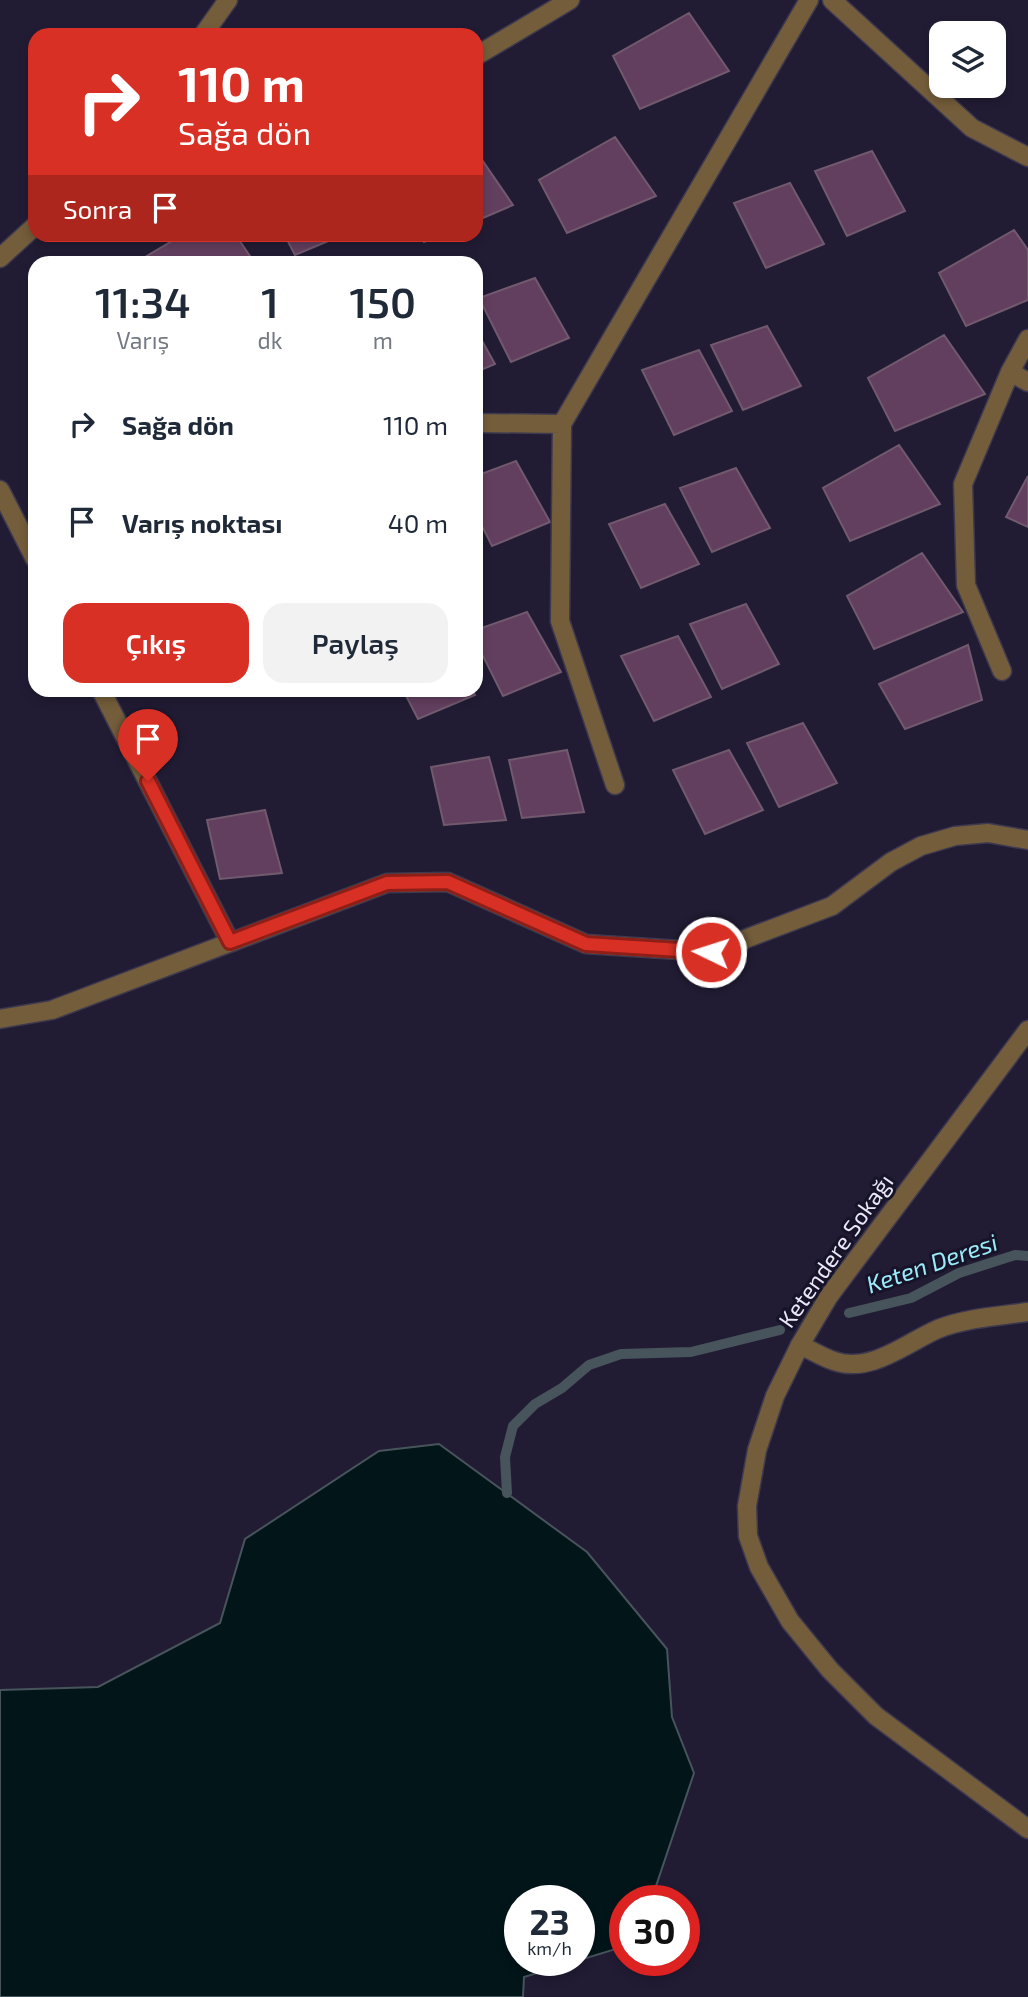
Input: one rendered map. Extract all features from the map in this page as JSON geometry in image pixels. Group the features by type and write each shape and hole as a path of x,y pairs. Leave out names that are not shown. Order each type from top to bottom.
{"street":[{"path":"208,28 228,0"},
{"path":"483,52 569,0"},
{"path":"615,785 560,621 562,424 809,0"},
{"path":"832,0 972,128 1028,157"},
{"path":"0,258 28,232"},
{"path":"1002,671 965,584 963,484 1010,372 1028,339"},
{"path":"1010,372 1028,382"},
{"path":"483,424 562,424"},
{"path":"0,490 28,545"},
{"path":"105,697 230,942"},
{"path":"0,1019 52,1010 387,883 448,882 586,944 711,952 832,906 891,862 921,846 955,835 988,833 1028,840"},
{"name":"Ketendere Sokağı","path":"1028,1030 829,1296 800,1345 775,1396 757,1450 747,1506 748,1536 759,1567 790,1621 830,1670 876,1716 1028,1829"},
{"path":"800,1345 835,1362 856,1365 874,1361 940,1328 979,1318 1028,1312"}],"shaded area":[{"path":"439,1444 587,1552 667,1649 672,1717 694,1773 656,1885 609,1885 609,1951 595,1955 595,1885 504,1885 504,1976 527,1976 524,1977 523,1997 0,1997 0,1690 98,1687 220,1623 245,1539 379,1451"}],"building":[{"path":"689,13 729,71 640,109 613,56"},
{"path":"615,137 656,196 567,233 539,180"},
{"path":"872,151 905,211 847,236 815,171"},
{"path":"483,161 513,205 483,218"},
{"path":"790,183 824,244 766,268 734,203"},
{"path":"1014,230 1028,250 1028,300 966,326 939,273"},
{"path":"170,242 240,242 250,256 147,256"},
{"path":"288,242 326,242 295,255"},
{"path":"535,278 569,338 511,362 483,306 483,297"},
{"path":"767,326 801,386 743,410 711,345"},
{"path":"944,335 985,394 895,431 868,378"},
{"path":"483,343 495,364 483,369"},
{"path":"699,350 732,411 674,435 642,370"},
{"path":"899,445 940,504 850,541 823,488"},
{"path":"516,461 550,522 492,546 483,528 483,473"},
{"path":"736,468 770,528 712,552 680,488"},
{"path":"1028,476 1028,527 1006,517"},
{"path":"665,504 699,564 641,588 609,524"},
{"path":"922,553 963,612 874,649 847,596"},
{"path":"746,604 779,664 722,689 690,624"},
{"path":"527,612 561,672 503,696 483,656 483,628"},
{"path":"678,636 711,697 654,721 621,656"},
{"path":"968,645 982,700 905,729 879,684"},
{"path":"407,697 470,697 418,719"},
{"path":"803,723 837,783 779,807 747,743"},
{"path":"567,750 584,812 522,818 509,760"},
{"path":"729,750 763,810 705,834 673,770"},
{"path":"489,757 506,820 444,825 431,767"},
{"path":"265,810 282,873 220,879 207,820"}],"waterway":[{"name":"Keten Deresi","path":"849,1313 911,1298 959,1273 1015,1255 1028,1256"},
{"name":"Keten Deresi","path":"507,1493 505,1457 513,1426 535,1404 562,1388 589,1365 621,1354 691,1352 780,1330"}],"route":[{"path":"148,781 230,942 387,883 448,882 586,944 711,952"}]}
